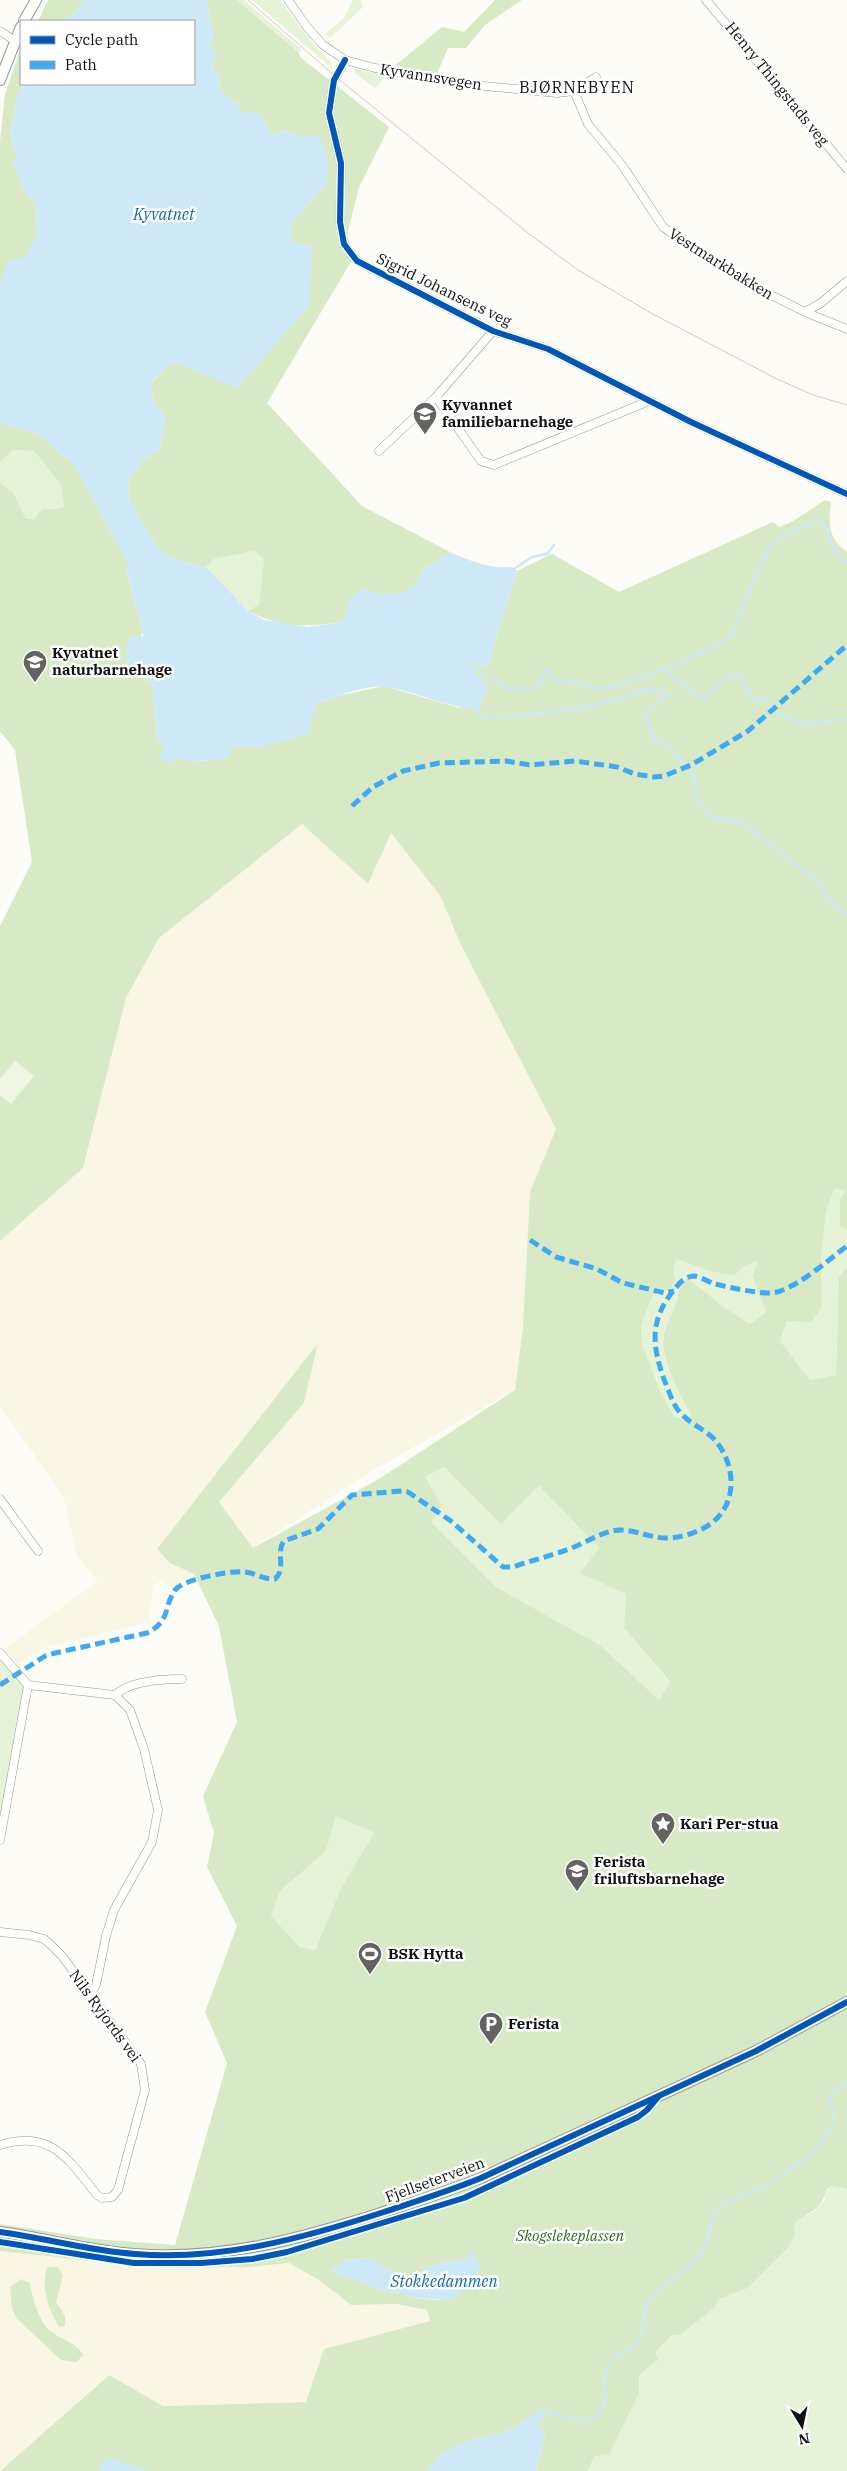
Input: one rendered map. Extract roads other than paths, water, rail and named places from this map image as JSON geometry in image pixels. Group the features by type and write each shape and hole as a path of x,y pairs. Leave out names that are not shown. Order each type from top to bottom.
{"street":[{"path":"25,20 36,0"},
{"name":"Kyvannsvegen","path":"288,0 316,37 345,60 392,72 450,82 557,93 574,91 596,77"},
{"name":"Henry Thingstads veg","path":"706,0 847,169"},
{"path":"0,80 20,28"},
{"path":"0,31 14,40"},
{"name":"Sigrid Johansens veg","path":"345,60 334,80 329,105 330,124 341,163 340,222 344,244 357,262 493,331 548,349 649,401 847,494"},
{"name":"Vestmarkbakken","path":"574,91 592,130 622,165 663,227 703,256 751,285 805,312 847,329"},
{"path":"805,312 821,303 847,281"},
{"path":"379,451 436,397 493,331"},
{"path":"436,397 481,461 494,465 649,401"},
{"path":"0,1499 38,1551"},
{"path":"0,1653 28,1685 115,1695 130,1710 144,1749 158,1810 152,1842 126,1885 114,1910 106,1936 96,1985 90,1995"},
{"path":"115,1695 122,1689 167,1679 182,1679"},
{"path":"0,1840 28,1685"},
{"name":"Nils Ryjords vei","path":"0,1932 30,1935 44,1939 62,1956 141,2064 145,2090 118,2190 109,2198 102,2198 97,2195 71,2162 54,2146 33,2141 0,2145"},
{"name":"Fjellseterveien","path":"0,2232 135,2254 168,2255 256,2247 323,2232 452,2190 481,2178 756,2051 847,2002"}],"water":[{"name":"Kyvatnet","path":"84,0 207,0 213,36 210,44 216,57 212,64 215,73 219,75 220,90 238,105 242,113 249,111 260,114 271,134 286,130 295,136 320,136 327,157 328,182 290,225 292,243 312,246 309,306 237,388 174,362 151,382 153,399 165,417 160,449 142,461 128,480 130,502 158,549 180,561 206,567 248,611 264,620 308,627 343,622 350,599 363,589 380,594 403,593 417,584 422,571 450,552 488,566 512,567 517,571 493,648 493,656 489,664 484,666 468,664 488,688 479,709 455,706 397,689 385,687 370,688 340,695 315,705 309,734 255,748 237,746 231,748 228,758 192,762 179,758 171,764 158,757 163,751 163,746 157,737 152,684 127,663 127,646 130,637 143,636 126,568 129,567 128,563 75,466 39,434 0,423 0,284 8,262 27,256 37,235 36,204 25,192 13,163 17,157 10,134 17,98 24,85 195,85 195,20 64,20 77,10"},
{"name":"Stokkedammen","path":"473,2250 482,2270 475,2274 467,2287 451,2300 413,2298 402,2293 379,2290 332,2271 345,2260 373,2258 383,2268 411,2278 435,2264 467,2259"},
{"path":"542,2408 547,2411 538,2424 545,2435 536,2471 427,2471 440,2455 466,2442 509,2431"},
{"path":"105,2457 144,2469 148,2471 99,2471"}],"waterway":[{"path":"469,667 479,670 488,680 499,682 508,689 537,688 545,671 549,671 557,683 561,680 581,683 592,688 623,683 662,670 731,636 761,562 771,545 784,535 815,522 823,523 834,550 847,562"},
{"path":"514,569 532,557 547,554 554,545"},
{"path":"665,667 668,673 704,700 729,675 738,675 753,699 766,699 772,706"},
{"path":"479,709 479,716 489,718 586,707 649,688 670,695 645,713 655,743 664,741 694,774 697,800 712,818 743,823 815,879 830,901 847,914"},
{"path":"777,712 784,717 801,722 847,719"},
{"path":"547,2411 562,2417 580,2420 589,2419 602,2411 605,2402 604,2378 608,2367 611,2362 638,2342 641,2337 644,2313 650,2300 688,2268 699,2256 706,2244 712,2220 722,2205 731,2199 769,2184 791,2169 823,2141 833,2123 830,2097 838,2088 847,2083"}],"tram line":[{"path":"248,0 336,77 528,233 578,270 651,313 777,379 813,395 847,405"}],"place":[{"name":"Kyvannet familiebarnehage","path":"425,435"},
{"name":"Kyvatnet naturbarnehage","path":"35,683"},
{"name":"Kari Per-stua","path":"663,1845"},
{"name":"Ferista friluftsbarnehage","path":"577,1892"},
{"name":"BSK Hytta","path":"370,1975"},
{"name":"Ferista","path":"491,2045"}],"district":[{"name":"BJØRNEBYEN","path":"577,87"}],"park label":[{"name":"Skogslekeplassen","path":"570,2236"}]}
